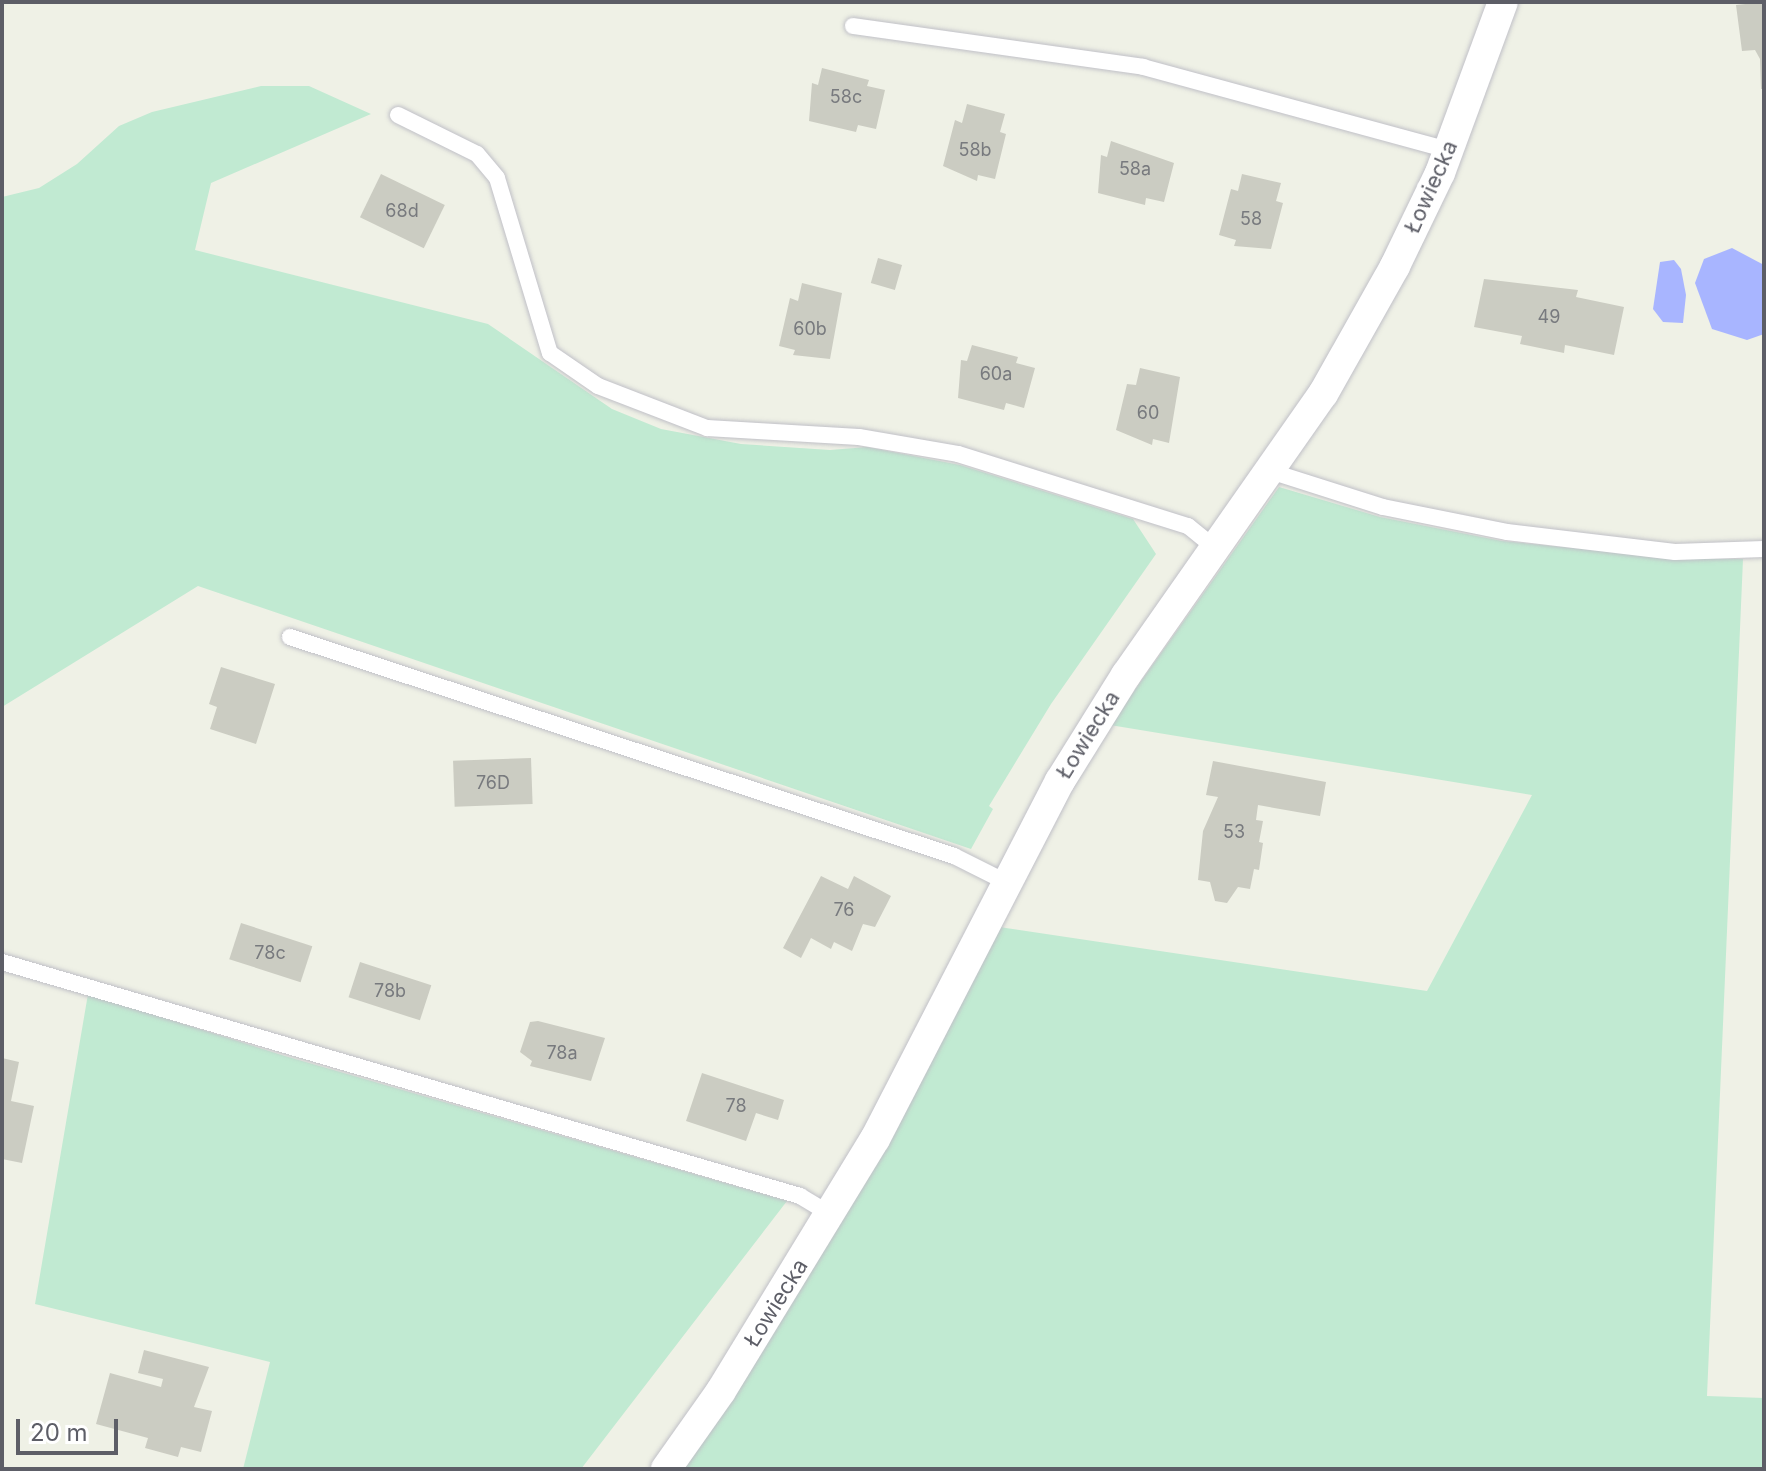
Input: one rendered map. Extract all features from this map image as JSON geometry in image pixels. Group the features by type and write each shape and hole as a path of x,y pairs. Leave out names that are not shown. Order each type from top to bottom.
{"street":[{"name":"Łowiecka","path":"666,1469 875,1139 1004,881 1126,675 1273,472 1395,266 1449,150 1503,2"}],"lane":[{"path":"853,26 1143,67 1449,150"},
{"path":"398,115 477,154 497,178 550,353 598,386 707,428 859,437 958,454 1188,526 1218,550"},
{"path":"1273,472 1383,507 1507,532 1675,552 1764,549"},
{"path":"290,637 954,856 1004,881"},
{"path":"2,962 800,1196 830,1214"}],"green space":[{"path":"261,86 309,86 371,114 211,183 195,250 488,324 612,409 661,429 741,444 830,450 867,447 960,465 1133,519 1156,554 1051,704 989,806 993,809 971,849 198,586 2,707 2,197 39,188 77,164 119,126 152,112"},
{"path":"1279,487 1380,517 1502,541 1674,558 1743,559 1707,1396 1764,1398 1764,1469 681,1469 999,927 1427,991 1532,795 1110,725"},
{"path":"88,994 285,1056 787,1201 581,1469 243,1469 270,1362 35,1304"}],"water":[{"path":"1732,248 1764,265 1764,334 1747,340 1712,329 1695,283 1704,259"},
{"path":"1674,260 1681,269 1686,295 1683,323 1663,322 1653,309 1660,262"}],"building":[{"path":"1764,2 1764,89 1761,89 1760,59 1755,50 1742,51 1736,5"},
{"path":"822,68 869,80 867,86 885,90 876,129 858,125 856,132 809,121 812,83 818,85"},
{"path":"967,104 1005,114 1000,132 1006,134 995,179 978,175 977,181 943,166 955,120 962,123"},
{"path":"1111,141 1174,163 1164,202 1146,198 1145,205 1098,193 1101,155 1107,157"},
{"path":"381,174 445,205 424,248 360,217"},
{"path":"1242,174 1281,183 1276,201 1283,203 1271,249 1234,246 1236,240 1219,235 1231,189 1238,191"},
{"path":"878,258 902,265 895,290 871,283"},
{"path":"1484,279 1578,290 1576,297 1624,307 1614,355 1565,345 1564,353 1520,344 1522,336 1474,327"},
{"path":"802,283 842,293 830,359 793,355 795,350 779,346 790,298 798,301"},
{"path":"972,345 1018,357 1016,363 1035,368 1024,408 1006,403 1004,410 958,398 961,360 967,361"},
{"path":"1140,368 1180,377 1169,443 1153,439 1152,445 1116,430 1127,384 1136,385"},
{"path":"221,667 275,684 256,744 210,729 217,707 209,704"},
{"path":"531,758 533,804 455,807 453,761"},
{"path":"1213,761 1326,782 1320,816 1258,805 1256,820 1263,821 1259,870 1254,869 1250,889 1238,887 1227,903 1215,901 1210,882 1198,880 1203,831 1218,797 1206,795"},
{"path":"821,876 848,889 854,876 891,896 875,927 863,924 852,951 834,942 831,949 811,938 801,958 783,948"},
{"path":"241,923 312,946 301,982 229,959"},
{"path":"360,962 431,985 420,1020 349,997"},
{"path":"538,1021 605,1038 591,1081 530,1066 532,1061 520,1052 530,1022"},
{"path":"2,1058 19,1062 11,1101 34,1106 22,1163 2,1159"},
{"path":"702,1073 784,1100 778,1120 756,1113 746,1141 686,1121"},
{"path":"144,1350 209,1367 194,1407 212,1411 201,1452 181,1447 178,1457 145,1448 148,1438 96,1424 110,1373 161,1387 163,1379 138,1373"}]}
